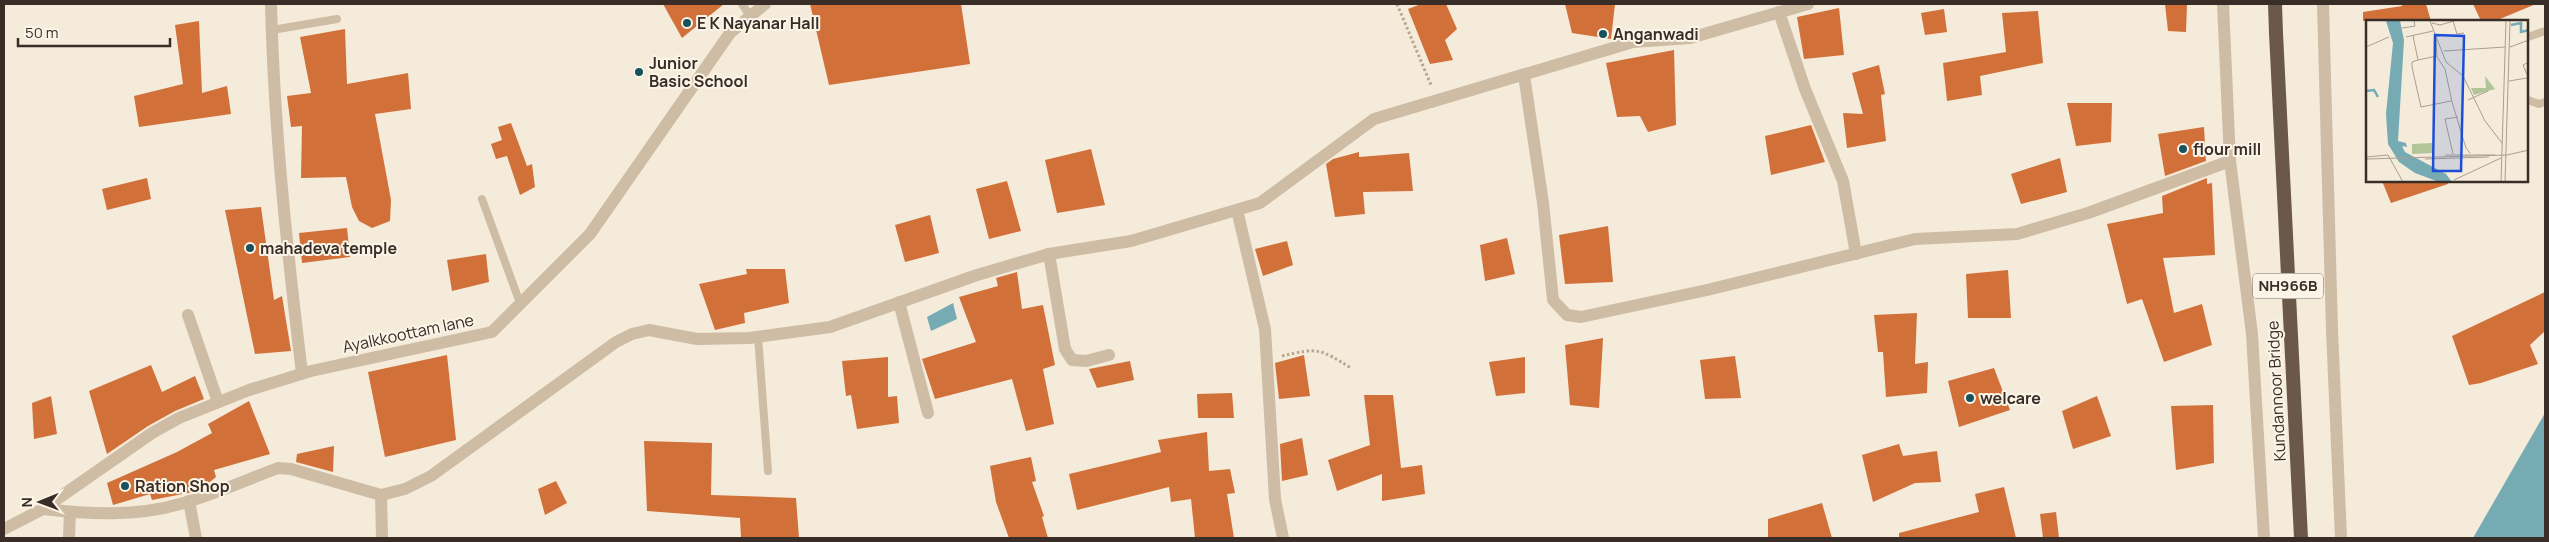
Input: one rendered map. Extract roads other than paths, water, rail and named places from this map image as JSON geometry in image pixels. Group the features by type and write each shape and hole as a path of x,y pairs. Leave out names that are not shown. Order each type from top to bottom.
{"highway":[{"name":"Kundannoor Bridge","path":"2275,4 2300,538"}],"street":[{"path":"271,4 284,225 302,373"},
{"name":"Ayalkkoottam lane","path":"4,529 43,509 152,433 179,418 218,402 302,373 492,332 590,234 730,33 765,4"},
{"path":"43,509 102,514 156,509 189,501 278,468 291,469 381,495 405,489 431,476 616,342 632,334 649,330 696,339 758,336 830,326 977,275 1049,254 1131,241 1260,203 1374,119 1633,42 1690,38 1808,4"},
{"path":"2223,4 2230,161 2252,334 2264,538"},
{"path":"2323,4 2332,330 2341,538"},
{"path":"1779,12 1806,89 1843,181 1856,254"},
{"path":"1524,75 1543,203 1554,300 1567,315 1581,317 1707,290 1916,239 2017,234 2088,213 2230,161"},
{"path":"1237,210 1265,329 1275,499 1283,538"},
{"path":"1049,254 1065,349 1072,360 1086,361 1109,354"},
{"path":"899,302 928,413"},
{"path":"188,315 218,402"},
{"path":"381,495 382,538"},
{"path":"189,501 196,538"},
{"path":"69,538 70,512"}],"lane":[{"path":"742,4 750,16"},
{"path":"272,30 337,20"},
{"path":"2529,38 2545,31"},
{"path":"2529,100 2539,104 2545,102"},
{"path":"482,199 520,303"},
{"path":"758,336 768,471"}],"water":[{"path":"953,303 957,319 931,331 927,317"},
{"path":"2545,413 2545,538 2473,538"}],"place":[{"name":"E K Nayanar Hall","path":"687,23"},
{"name":"Anganwadi","path":"1603,34"},
{"name":"Junior Basic School","path":"639,72"},
{"name":"flour mill","path":"2183,149"},
{"name":"mahadeva temple","path":"250,248"},
{"name":"welcare","path":"1970,398"},
{"name":"Ration Shop","path":"125,486"}]}
